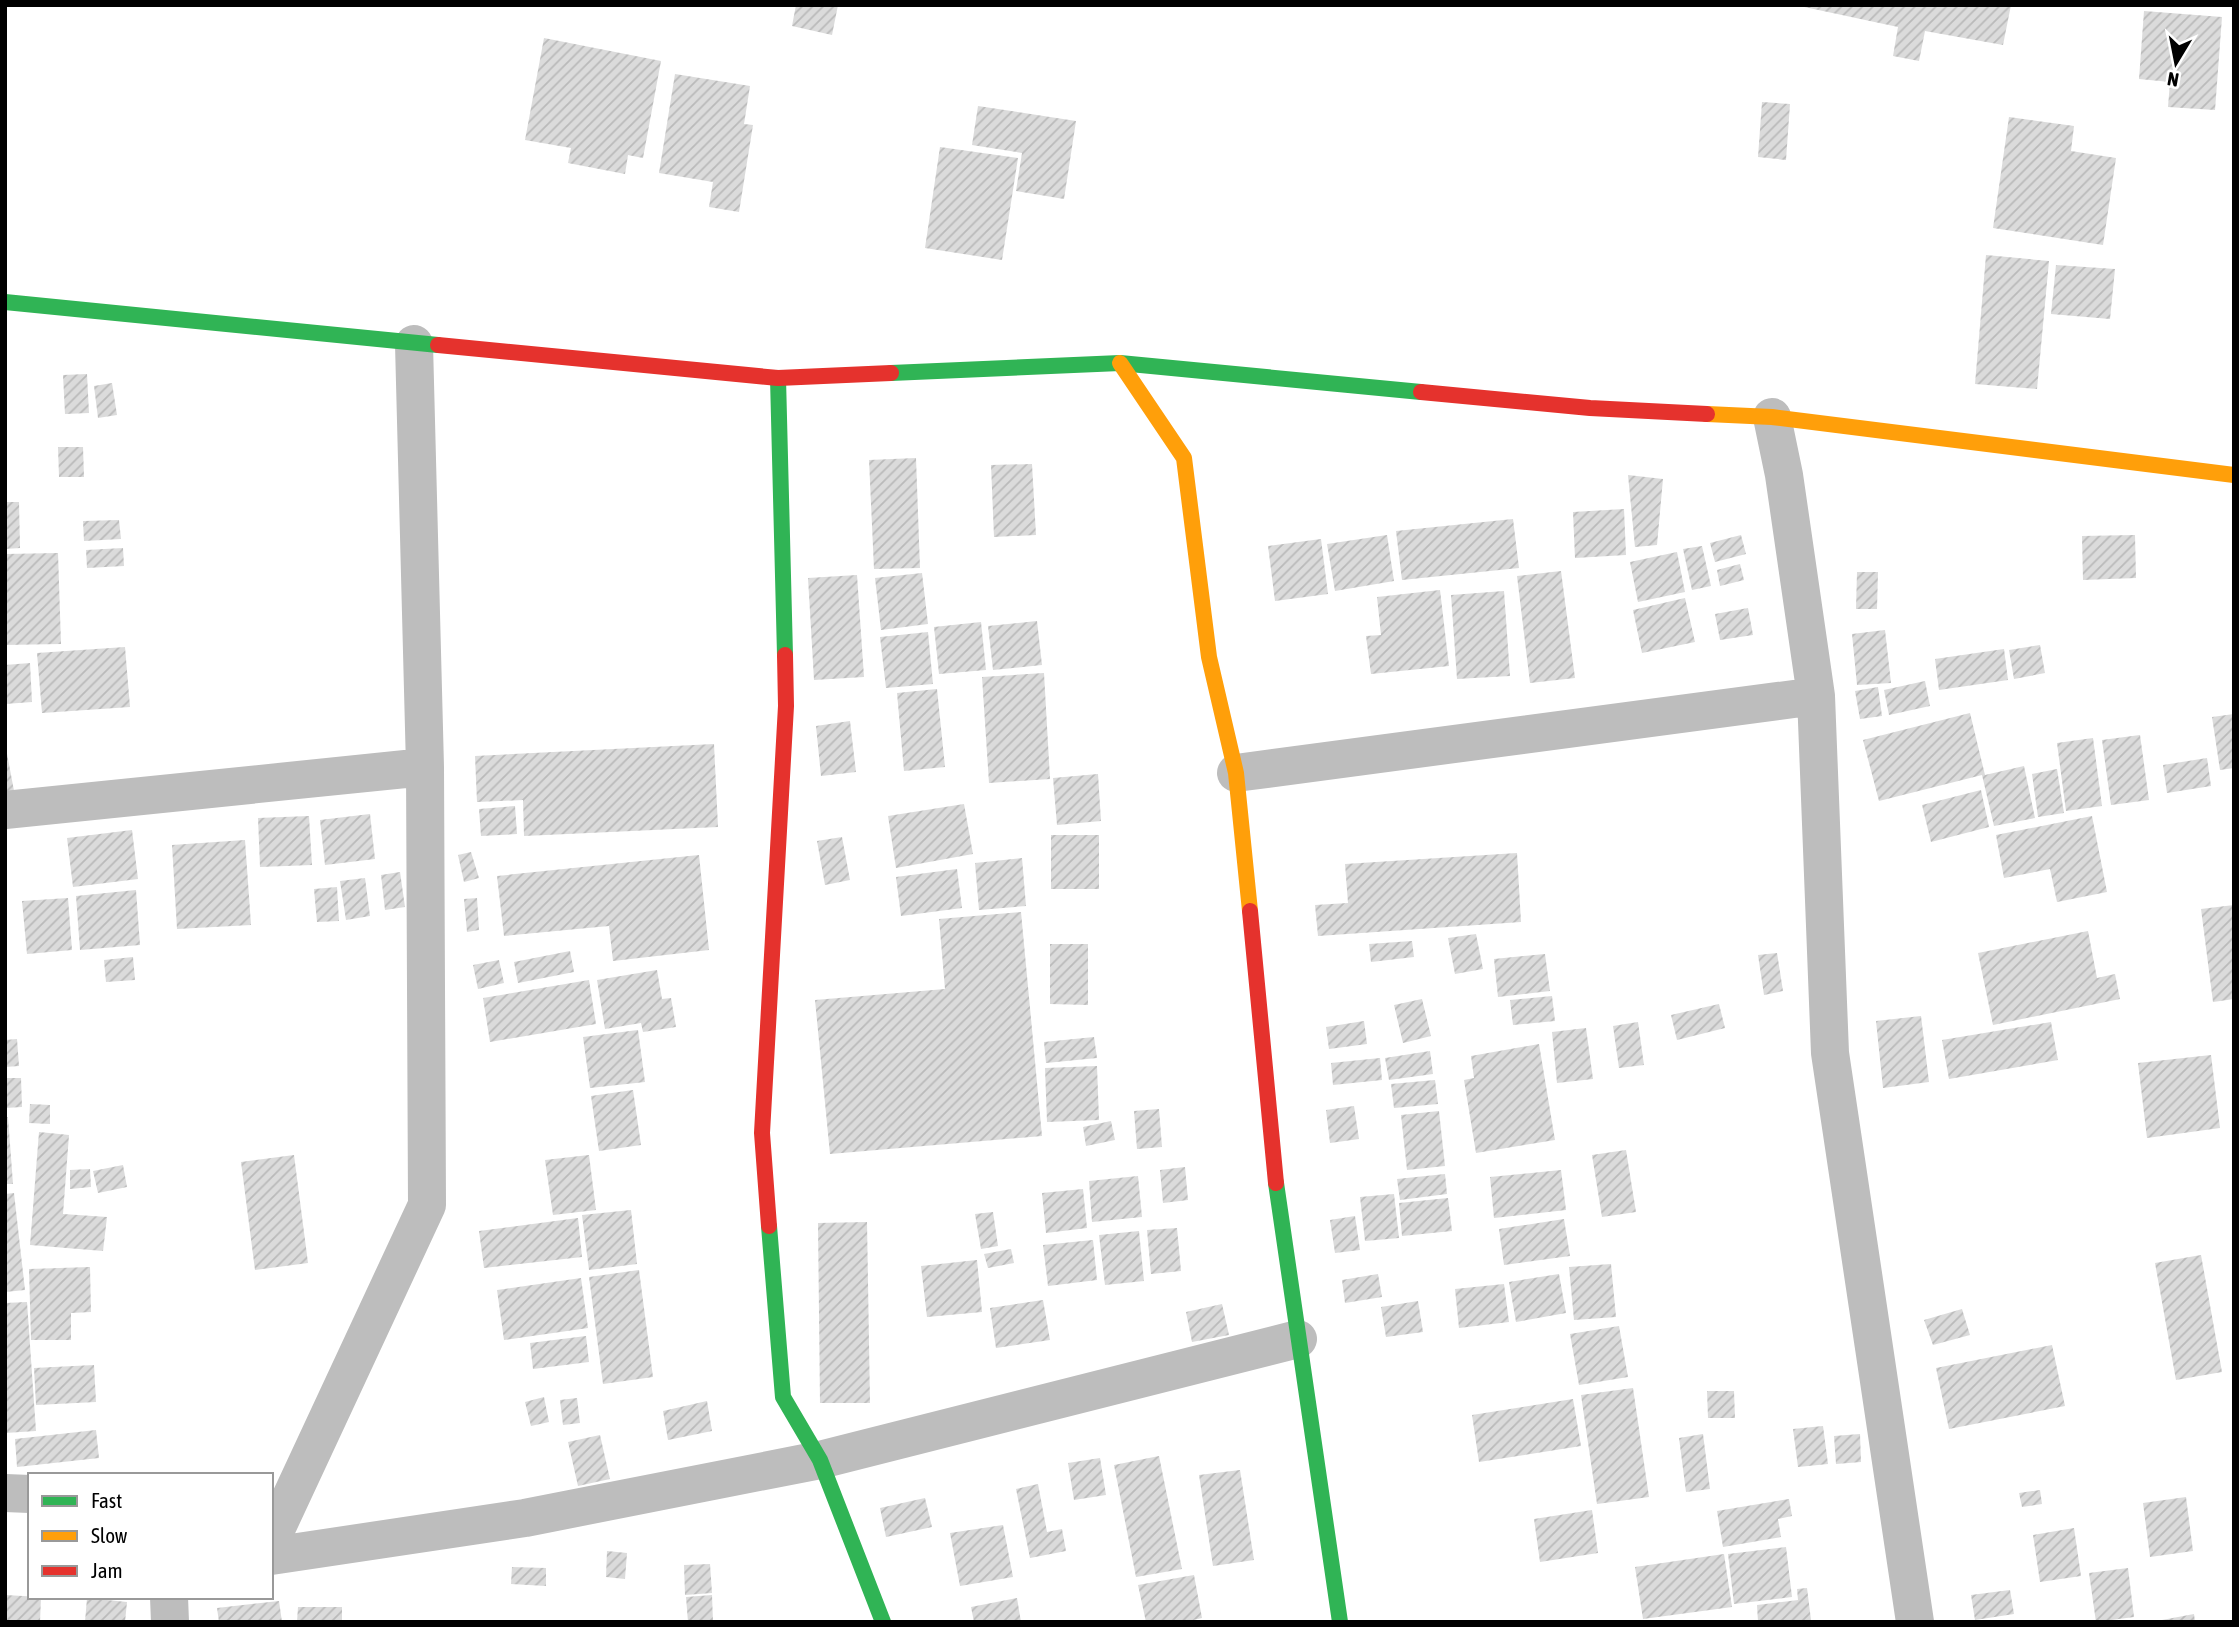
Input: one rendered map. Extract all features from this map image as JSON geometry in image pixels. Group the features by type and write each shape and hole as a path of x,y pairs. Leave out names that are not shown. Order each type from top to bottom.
{"street":[{"path":"5,302 778,378 1120,363 1590,408 1772,417 2234,475"},
{"path":"273,1536 427,1205 425,767 414,344"},
{"path":"1120,363 1184,458 1209,657 1236,773 1279,1210 1340,1622"},
{"path":"778,378 786,706 762,1133 783,1397 820,1460 883,1622"},
{"path":"1772,417 1816,696 1830,1053 1915,1622"},
{"path":"1236,773 1816,696"},
{"path":"5,810 425,767"},
{"path":"273,1556 525,1518 820,1460 1298,1339"},
{"path":"5,1493 28,1494"},
{"path":"169,1599 170,1622"}],"building":[{"path":"796,5 838,5 832,35 792,26"},
{"path":"1795,5 2011,5 2003,45 1925,31 1919,61 1893,56 1898,27"},
{"path":"2144,11 2222,17 2215,110 2168,107 2170,82 2139,79"},
{"path":"544,38 661,61 643,158 628,155 625,174 568,163 571,148 525,140"},
{"path":"675,74 750,86 744,124 753,125 739,212 709,207 713,182 659,173"},
{"path":"1762,102 1790,104 1786,160 1758,157"},
{"path":"978,106 1076,121 1064,199 1016,191 1022,153 972,145"},
{"path":"2009,117 2074,126 2071,151 2116,158 2103,245 1993,228"},
{"path":"940,147 1018,158 1002,260 925,248"},
{"path":"1986,255 2049,261 2037,389 1975,384"},
{"path":"2056,265 2115,269 2110,319 2051,314"},
{"path":"87,374 89,413 65,414 63,375"},
{"path":"112,383 117,415 98,418 94,386"},
{"path":"58,447 83,447 84,477 59,477"},
{"path":"916,458 920,568 874,569 869,460"},
{"path":"1032,464 1036,535 994,537 991,465"},
{"path":"1628,475 1663,479 1657,545 1635,547"},
{"path":"5,502 19,502 20,548 5,549"},
{"path":"1624,509 1626,555 1575,558 1573,512"},
{"path":"1513,519 1519,568 1402,580 1396,531"},
{"path":"119,520 121,539 84,541 83,521"},
{"path":"1387,535 1394,581 1335,591 1327,544"},
{"path":"1741,535 1746,554 1715,562 1710,543"},
{"path":"2135,535 2136,578 2083,580 2082,536"},
{"path":"1321,539 1328,594 1275,601 1268,546"},
{"path":"1702,546 1711,586 1692,590 1683,549"},
{"path":"123,548 124,566 87,568 86,550"},
{"path":"1677,552 1685,592 1638,602 1630,562"},
{"path":"58,553 61,644 5,645 5,554"},
{"path":"1740,564 1744,580 1720,586 1717,570"},
{"path":"1561,571 1575,678 1530,683 1517,576"},
{"path":"1857,572 1878,572 1877,609 1856,609"},
{"path":"922,573 928,624 881,630 875,578"},
{"path":"857,575 864,677 814,680 808,578"},
{"path":"1440,590 1449,666 1371,674 1366,636 1381,635 1377,597"},
{"path":"1504,591 1510,676 1457,679 1451,595"},
{"path":"1685,598 1695,642 1642,653 1633,610"},
{"path":"1748,608 1753,635 1720,640 1715,614"},
{"path":"1037,621 1042,665 993,670 988,626"},
{"path":"981,622 986,670 939,674 934,627"},
{"path":"1885,630 1891,683 1857,685 1852,634"},
{"path":"928,632 933,684 886,688 880,637"},
{"path":"2040,645 2045,673 2014,679 2009,650"},
{"path":"125,647 130,707 42,713 37,653"},
{"path":"2004,649 2008,680 1939,690 1935,659"},
{"path":"30,663 32,702 5,704 5,665"},
{"path":"1044,673 1050,779 989,783 982,677"},
{"path":"1925,681 1930,706 1889,715 1884,690"},
{"path":"1878,687 1882,716 1860,719 1855,691"},
{"path":"937,689 945,767 904,771 897,693"},
{"path":"1970,713 1985,775 2024,766 2035,818 1994,826 1982,775 1879,801 1863,740"},
{"path":"2234,714 2234,768 2220,770 2212,717"},
{"path":"850,721 856,772 821,776 816,726"},
{"path":"2140,735 2149,800 2111,805 2102,740"},
{"path":"2093,738 2102,806 2066,811 2057,743"},
{"path":"5,743 15,796 5,798"},
{"path":"714,744 718,827 524,836 523,800 477,802 475,756"},
{"path":"2207,758 2211,786 2167,793 2163,765"},
{"path":"2057,769 2064,813 2038,817 2032,774"},
{"path":"1098,774 1101,821 1057,825 1053,778"},
{"path":"1981,790 1989,827 1931,842 1922,805"},
{"path":"964,804 973,854 896,868 888,816"},
{"path":"515,806 517,834 481,836 479,809"},
{"path":"370,814 375,859 325,865 320,820"},
{"path":"309,816 312,865 260,867 258,818"},
{"path":"2092,816 2107,892 2057,902 2050,869 2004,878 1996,835"},
{"path":"132,830 138,879 73,887 67,838"},
{"path":"1051,835 1099,835 1099,889 1051,889"},
{"path":"842,837 850,880 825,885 817,841"},
{"path":"245,840 251,925 177,929 172,845"},
{"path":"471,852 479,878 464,882 458,855"},
{"path":"1517,853 1521,922 1318,936 1315,905 1348,903 1345,864"},
{"path":"699,855 709,950 613,961 609,926 504,936 497,876"},
{"path":"1022,858 1026,906 979,910 975,863"},
{"path":"957,869 962,908 901,916 896,877"},
{"path":"400,872 405,907 385,910 381,875"},
{"path":"365,878 370,916 346,920 340,881"},
{"path":"337,887 339,921 317,922 314,889"},
{"path":"136,890 140,945 80,950 76,896"},
{"path":"68,898 72,950 27,954 22,901"},
{"path":"477,898 479,930 467,932 464,899"},
{"path":"2234,905 2234,999 2213,1002 2201,909"},
{"path":"1021,912 1042,1136 830,1154 815,1000 945,989 939,919"},
{"path":"2088,931 2097,978 2115,974 2120,999 1993,1025 1978,953"},
{"path":"1476,934 1483,969 1455,974 1448,938"},
{"path":"1412,941 1414,957 1371,962 1369,944"},
{"path":"1050,944 1088,944 1088,1005 1050,1004"},
{"path":"570,951 574,972 518,983 514,962"},
{"path":"1777,953 1783,991 1764,995 1758,955"},
{"path":"1545,954 1550,991 1498,997 1494,959"},
{"path":"133,957 135,980 106,982 104,960"},
{"path":"499,960 504,983 478,989 473,965"},
{"path":"657,970 662,999 671,998 676,1027 643,1032 641,1023 605,1029 597,980"},
{"path":"589,980 596,1024 490,1042 483,998"},
{"path":"1552,996 1555,1021 1513,1025 1510,1000"},
{"path":"1422,999 1431,1036 1403,1043 1394,1005"},
{"path":"1719,1004 1725,1028 1677,1040 1671,1015"},
{"path":"1921,1016 1929,1082 1883,1088 1876,1021"},
{"path":"1364,1021 1367,1044 1329,1049 1326,1027"},
{"path":"1638,1022 1644,1065 1619,1068 1613,1026"},
{"path":"2051,1022 2058,1060 1949,1079 1942,1040"},
{"path":"1586,1028 1593,1079 1557,1083 1552,1032"},
{"path":"638,1030 645,1082 590,1088 583,1037"},
{"path":"1094,1037 1097,1058 1046,1063 1044,1042"},
{"path":"17,1039 19,1066 5,1067 5,1040"},
{"path":"1539,1044 1555,1140 1476,1153 1464,1080 1474,1078 1471,1056"},
{"path":"1430,1051 1433,1074 1389,1080 1385,1058"},
{"path":"2211,1055 2220,1128 2147,1138 2138,1063"},
{"path":"1380,1058 1382,1080 1333,1085 1331,1063"},
{"path":"1097,1066 1099,1120 1047,1122 1045,1068"},
{"path":"5,1078 21,1078 22,1107 5,1108"},
{"path":"1435,1080 1438,1104 1394,1108 1391,1084"},
{"path":"633,1090 641,1145 599,1151 591,1096"},
{"path":"30,1104 50,1105 50,1124 29,1123"},
{"path":"1354,1106 1359,1139 1330,1143 1326,1110"},
{"path":"1159,1109 1162,1147 1137,1149 1134,1111"},
{"path":"1439,1111 1445,1166 1407,1170 1401,1115"},
{"path":"5,1117 8,1117 13,1184 5,1184"},
{"path":"1111,1121 1115,1140 1086,1146 1083,1127"},
{"path":"39,1132 69,1135 63,1214 107,1217 103,1251 30,1245"},
{"path":"1626,1150 1636,1212 1602,1217 1592,1155"},
{"path":"294,1155 308,1263 255,1270 241,1162"},
{"path":"589,1155 596,1210 553,1215 545,1160"},
{"path":"123,1165 127,1187 98,1193 93,1171"},
{"path":"1185,1167 1188,1200 1163,1203 1160,1170"},
{"path":"90,1169 91,1187 70,1189 70,1170"},
{"path":"1561,1170 1566,1210 1494,1218 1490,1177"},
{"path":"1445,1174 1447,1194 1400,1200 1397,1179"},
{"path":"1138,1176 1142,1217 1092,1222 1089,1181"},
{"path":"1083,1189 1087,1228 1046,1233 1042,1193"},
{"path":"14,1193 25,1290 5,1292 5,1194"},
{"path":"1394,1194 1399,1238 1365,1241 1360,1197"},
{"path":"1448,1198 1452,1231 1402,1236 1399,1203"},
{"path":"631,1210 637,1264 589,1270 582,1215"},
{"path":"993,1212 998,1246 981,1249 975,1214"},
{"path":"1355,1216 1360,1250 1335,1253 1330,1220"},
{"path":"578,1218 582,1257 484,1268 479,1231"},
{"path":"1564,1219 1570,1256 1504,1265 1499,1229"},
{"path":"867,1222 870,1403 820,1403 818,1223"},
{"path":"1177,1228 1181,1271 1151,1274 1147,1230"},
{"path":"1139,1231 1144,1281 1105,1285 1099,1235"},
{"path":"1093,1240 1097,1280 1048,1286 1043,1245"},
{"path":"1011,1249 1014,1263 988,1268 984,1254"},
{"path":"2201,1255 2222,1372 2176,1380 2155,1263"},
{"path":"977,1260 982,1312 927,1317 921,1266"},
{"path":"1611,1264 1616,1317 1574,1320 1569,1267"},
{"path":"90,1267 91,1312 71,1313 71,1340 31,1340 29,1269"},
{"path":"639,1270 653,1377 603,1384 589,1277"},
{"path":"1378,1274 1382,1297 1345,1303 1342,1280"},
{"path":"1559,1274 1566,1313 1516,1322 1509,1282"},
{"path":"581,1278 588,1328 504,1340 497,1290"},
{"path":"1504,1284 1509,1322 1459,1328 1455,1289"},
{"path":"1043,1300 1050,1340 996,1348 990,1308"},
{"path":"1418,1301 1423,1332 1386,1337 1381,1307"},
{"path":"27,1302 36,1431 5,1433 5,1303"},
{"path":"1222,1304 1229,1335 1192,1342 1186,1312"},
{"path":"1962,1309 1970,1335 1933,1345 1924,1320"},
{"path":"1619,1326 1628,1377 1579,1385 1570,1334"},
{"path":"586,1336 589,1362 533,1369 530,1343"},
{"path":"2052,1345 2065,1406 1949,1429 1936,1368"},
{"path":"94,1365 96,1402 36,1405 34,1368"},
{"path":"1633,1388 1649,1497 1597,1504 1581,1395"},
{"path":"1707,1391 1734,1391 1735,1418 1708,1418"},
{"path":"544,1397 549,1422 531,1426 525,1402"},
{"path":"577,1398 580,1423 563,1425 560,1400"},
{"path":"1573,1399 1581,1446 1479,1462 1472,1415"},
{"path":"707,1401 712,1431 668,1440 663,1411"},
{"path":"1823,1426 1828,1464 1798,1467 1793,1429"},
{"path":"96,1430 99,1458 17,1467 15,1439"},
{"path":"1703,1434 1710,1489 1686,1492 1679,1438"},
{"path":"1860,1434 1861,1462 1836,1464 1834,1436"},
{"path":"600,1435 610,1479 578,1486 568,1442"},
{"path":"1159,1456 1182,1569 1136,1577 1114,1465"},
{"path":"1100,1458 1106,1495 1074,1500 1068,1463"},
{"path":"1240,1470 1254,1560 1213,1566 1199,1475"},
{"path":"1038,1484 1047,1532 1062,1529 1066,1551 1030,1558 1016,1489"},
{"path":"2040,1490 2042,1504 2022,1507 2019,1493"},
{"path":"2186,1497 2193,1551 2150,1557 2143,1503"},
{"path":"925,1498 932,1527 886,1537 880,1508"},
{"path":"1789,1499 1792,1516 1778,1519 1781,1537 1723,1547 1717,1511"},
{"path":"1592,1510 1598,1553 1540,1562 1534,1519"},
{"path":"1003,1525 1013,1577 960,1586 950,1533"},
{"path":"2074,1528 2081,1576 2040,1582 2033,1535"},
{"path":"1786,1547 1792,1597 1734,1604 1728,1554"},
{"path":"607,1551 627,1553 625,1579 606,1577"},
{"path":"1724,1554 1732,1607 1643,1619 1635,1567"},
{"path":"710,1564 712,1593 685,1595 684,1565"},
{"path":"512,1567 546,1568 546,1586 511,1584"},
{"path":"2128,1568 2134,1617 2096,1622 2089,1573"},
{"path":"1194,1575 1202,1618 1185,1622 1146,1622 1138,1585"},
{"path":"1807,1588 1811,1620 1758,1622 1757,1605 1798,1600 1797,1589"},
{"path":"2010,1590 2014,1614 1975,1620 1971,1595"},
{"path":"5,1595 41,1599 40,1622 5,1622"},
{"path":"712,1595 713,1622 688,1622 686,1597"},
{"path":"1017,1598 1021,1622 974,1622 971,1607"},
{"path":"87,1599 127,1602 125,1622 85,1622"},
{"path":"279,1601 282,1622 219,1622 217,1608"},
{"path":"298,1607 342,1607 342,1622 297,1622"},
{"path":"2194,1614 2195,1622 2162,1622 2162,1620"}],"traffic: fast":[{"path":"5,302 438,345"},
{"path":"891,373 1120,363 1421,392"},
{"path":"778,378 785,655"},
{"path":"1276,1183 1340,1622"},
{"path":"769,1226 783,1397 820,1460 883,1622"}],"traffic: slow":[{"path":"1120,363 1184,458 1209,657 1236,773 1250,911"},
{"path":"1707,414 1772,417 2234,475"}],"traffic: jam":[{"path":"438,345 778,378 891,373"},
{"path":"1421,392 1590,408 1707,414"},
{"path":"769,1226 762,1133 786,706 785,655"},
{"path":"1250,911 1276,1183"}]}
